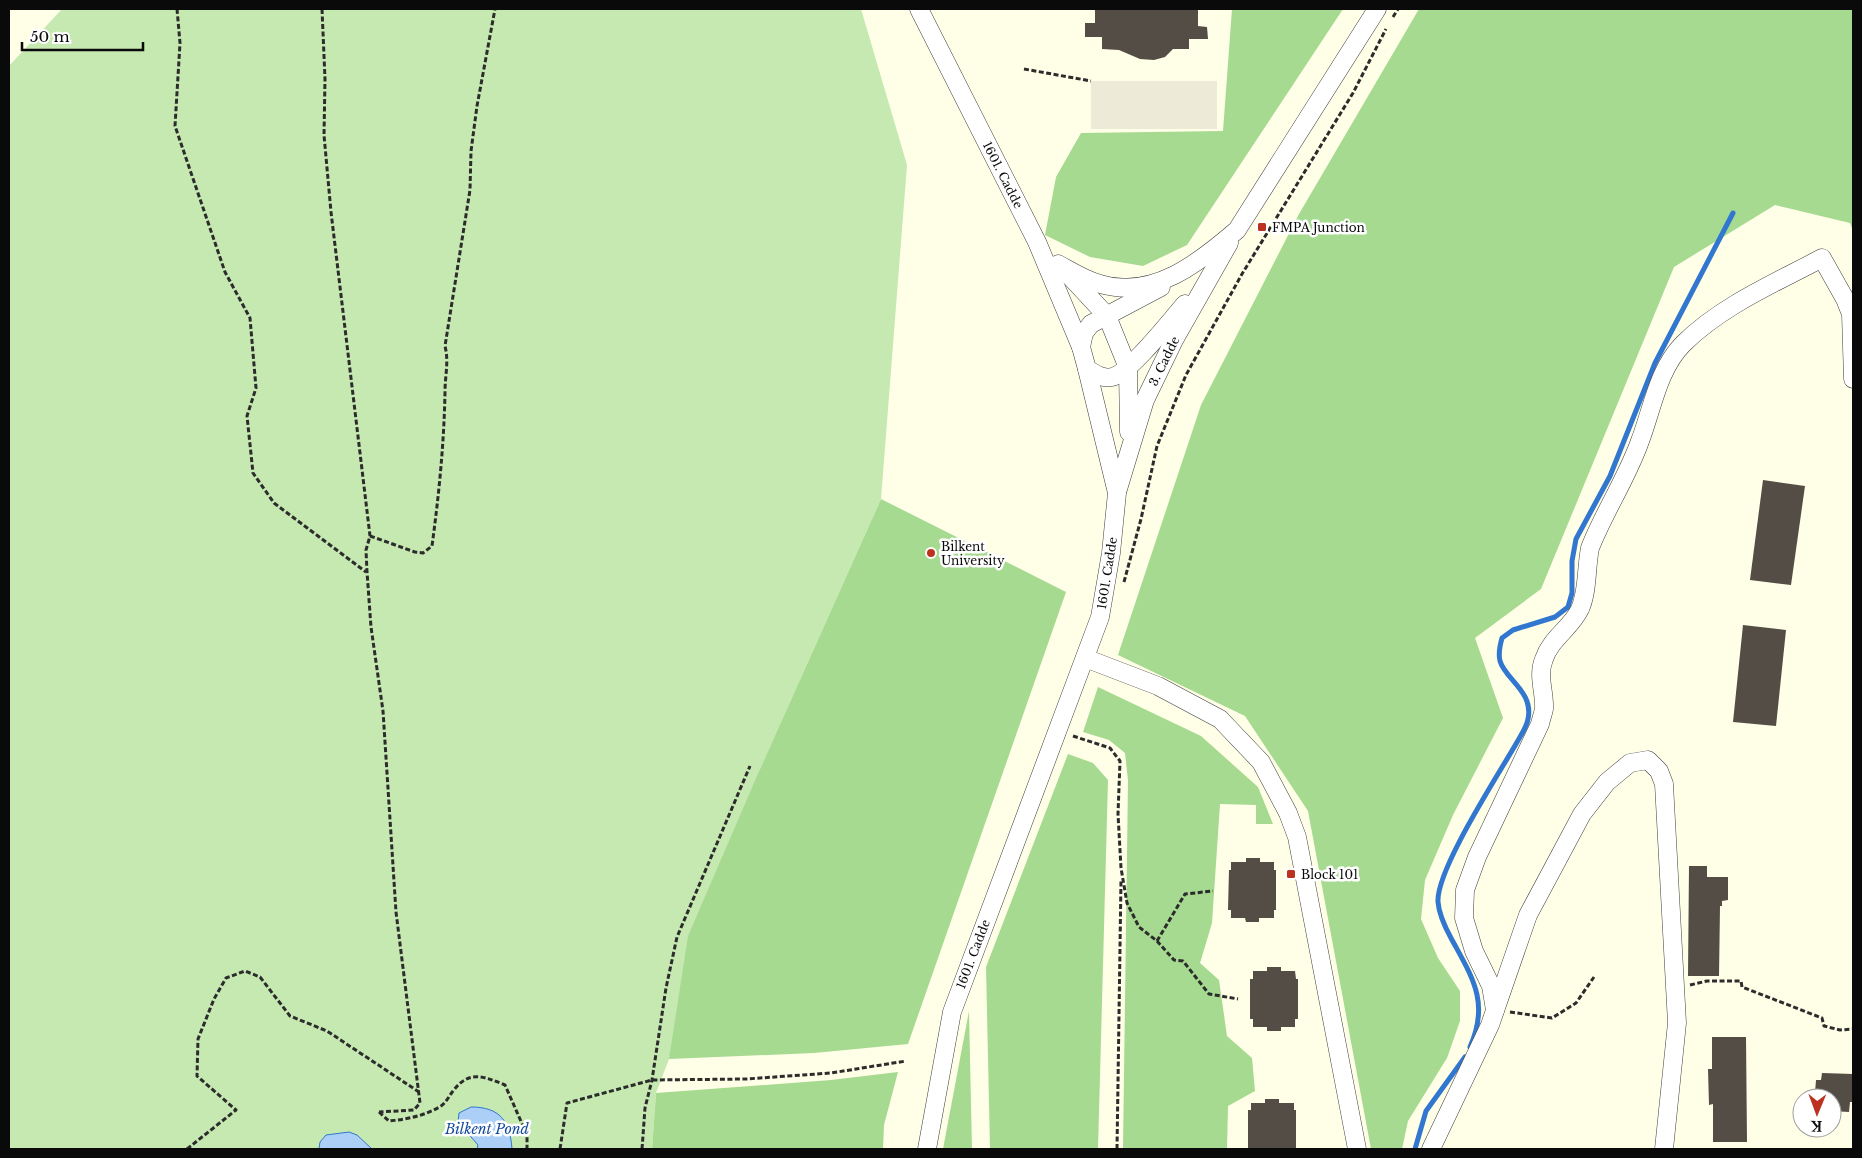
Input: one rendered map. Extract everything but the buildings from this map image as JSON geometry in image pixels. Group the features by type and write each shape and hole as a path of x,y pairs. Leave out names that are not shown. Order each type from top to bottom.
{"street":[{"name":"1601. Cadde","path":"919,9 1037,242 1081,347 1117,493 1111,553 1100,617 952,1012 927,1149"},
{"name":"3. Cadde","path":"1117,493 1129,446 1145,400 1174,340 1237,230 1377,9"},
{"path":"1081,347 1084,333 1091,324 1146,297 1187,270 1237,230"},
{"name":"3. Cadde","path":"1037,242 1108,316 1128,368 1129,446"},
{"path":"1495,1010 1491,986 1474,951 1464,918 1465,890 1477,856 1540,724 1544,708 1540,682 1543,660 1552,642 1580,610 1590,548 1641,441 1650,405 1662,377 1681,345 1703,326 1737,304 1822,258 1845,299 1851,314 1853,379"},
{"path":"1058,264 1100,284 1120,287 1141,287 1187,270"},
{"name":"3. Cadde","path":"1087,369 1101,377 1114,377 1128,368 1208,280"},
{"path":"1084,658 1158,686 1220,719 1261,762 1288,813 1297,838 1357,1149"},
{"path":"1431,1149 1495,1010 1528,915 1582,814 1607,782 1630,763 1648,760 1659,771 1664,784 1677,988 1677,1023 1664,1149"}],"path":[{"path":"176,9 180,43 175,126 225,272 250,318 256,388 247,416 253,473 274,503 367,572"},
{"path":"322,9 325,79 324,135 331,212 370,536 366,550 367,572 383,711 396,912 420,1103 414,1110 378,1112 389,1121 424,1115 443,1105 460,1082 471,1076 488,1078 505,1085 526,1135 527,1149"},
{"path":"370,536 415,552 423,553 432,546 444,442 445,380 448,360 445,346 470,190 477,106 495,9"},
{"path":"1391,20 1398,9"},
{"path":"1124,584 1157,446 1186,375 1242,274 1354,93 1387,26"},
{"path":"1024,69 1091,81"},
{"path":"1059,726 1076,738 1097,742 1110,748 1120,761 1118,814 1122,868 1127,903 1139,927 1157,941 1174,960 1183,961 1209,994 1238,999"},
{"path":"642,1149 645,1108 652,1080 666,988 677,937 750,766"},
{"path":"1117,1149 1122,868"},
{"path":"1157,941 1185,894 1213,891"},
{"path":"187,1149 236,1110 197,1076 198,1039 214,998 226,978 245,971 260,977 290,1016 327,1031 419,1092"},
{"path":"1495,1010 1552,1018 1576,1003 1594,977"},
{"path":"1677,988 1707,981 1741,981 1742,987 1822,1018 1824,1026 1840,1030 1853,1029"},
{"path":"560,1149 567,1103 652,1080 765,1078 831,1073 906,1061"}],"green space":[{"path":"62,9 861,9 907,165 881,499 760,769 669,1059 656,1093 652,1149 9,1149 9,66"},
{"path":"1232,9 1343,9 1187,245 1143,266 1090,257 1045,235 1056,177 1081,133 1223,131"},
{"path":"1419,9 1853,9 1853,231 1850,223 1775,205 1674,267 1541,589 1475,638 1503,718 1453,815 1425,880 1421,919 1438,958 1460,991 1460,1021 1447,1058 1408,1121 1402,1149 1371,1149 1308,811 1245,716 1118,655 1201,405 1299,214"},
{"path":"881,499 1066,592 908,1044 814,1053 669,1059 688,936 760,769"},
{"path":"1098,687 1201,736 1258,787 1273,824 1256,824 1256,805 1220,804 1212,923 1200,963 1219,980 1227,1036 1252,1058 1255,1091 1228,1106 1227,1149 1123,1149 1128,780 1125,753 1109,740 1083,732"},
{"path":"1068,754 1093,763 1108,780 1098,1149 990,1149 986,967"},
{"path":"969,1011 972,1149 943,1149"},
{"path":"898,1072 884,1125 883,1149 652,1149 656,1093 831,1080"}],"shaded area":[{"path":"1091,81 1217,81 1217,129 1091,129"}],"water":[{"name":"Bilkent Pond","path":"471,1107 489,1110 502,1117 509,1131 512,1149 477,1149 478,1145 458,1122 459,1113"},
{"path":"349,1132 357,1135 372,1149 319,1149 320,1142 326,1135"}],"waterway":[{"path":"1470,1047 1476,1031 1478,1016 1476,990 1466,965 1445,925 1438,902 1440,887 1458,844 1522,733 1527,721 1529,709 1527,701 1500,661 1499,652 1502,638 1513,630 1555,617 1568,607 1572,593 1572,561 1576,539 1610,476 1655,363 1733,213"},
{"path":"1415,1149 1426,1111 1465,1057"}],"place":[{"name":"FMPA Junction","path":"1262,227"},
{"name":"Bilkent University","path":"931,553"},
{"name":"Block 101","path":"1291,874"}]}
